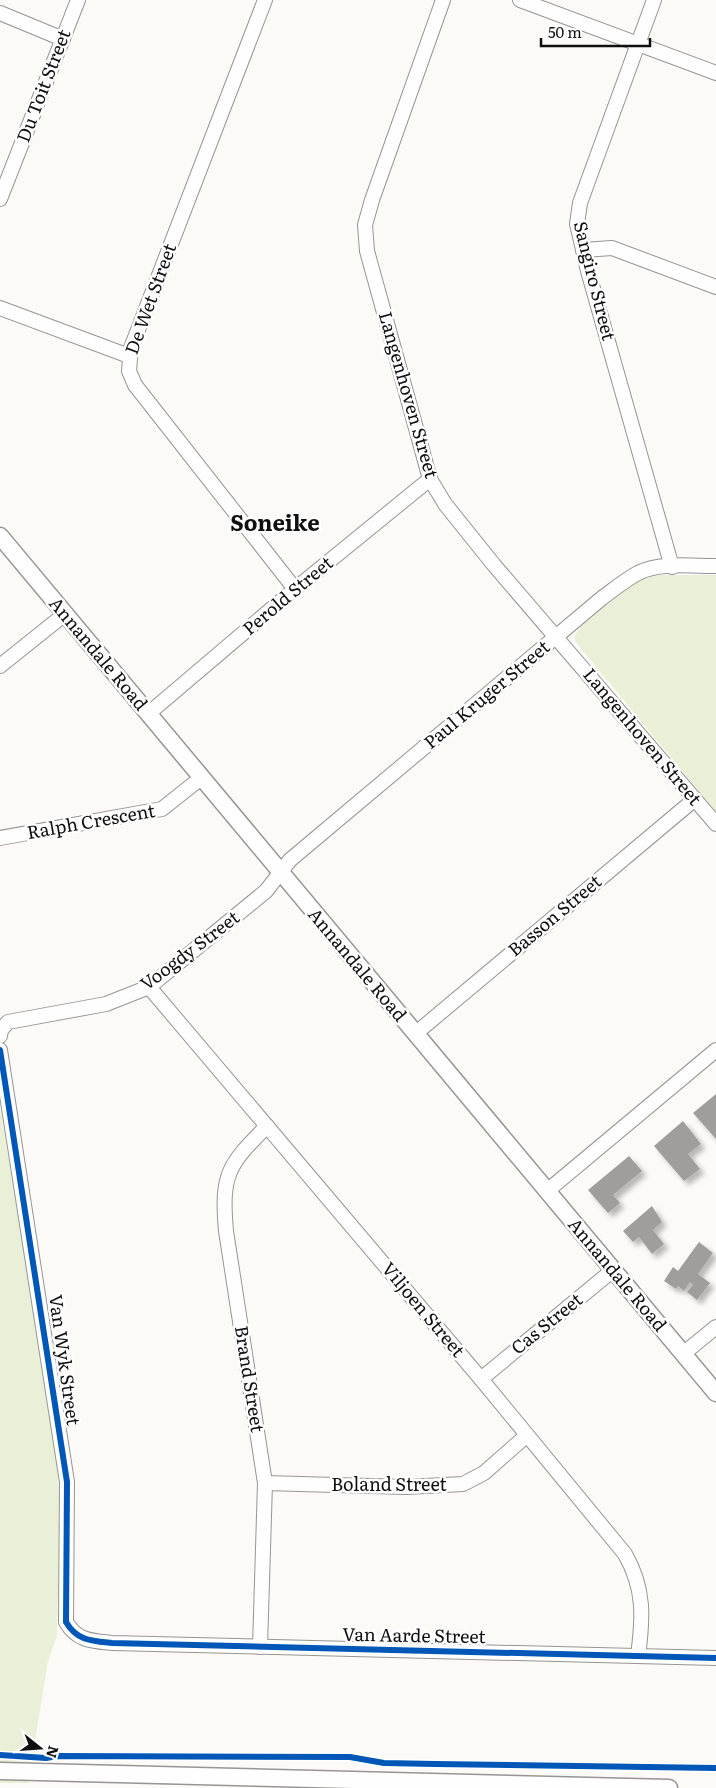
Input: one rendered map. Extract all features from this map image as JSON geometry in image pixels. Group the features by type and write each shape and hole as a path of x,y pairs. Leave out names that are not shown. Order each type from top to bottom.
{"street":[{"name":"Du Toit Street","path":"0,199 78,0"},
{"name":"De Wet Street","path":"265,0 129,356 129,371 135,385 295,589"},
{"name":"Langenhoven Street","path":"444,0 372,200 365,225 367,251 430,479 454,516 716,824"},
{"path":"520,0 716,73"},
{"name":"Sangiro Street","path":"654,0 577,210 577,224 672,567"},
{"path":"0,13 63,39"},
{"path":"583,250 612,248 716,287"},
{"path":"0,308 129,356"},
{"name":"Perold Street","path":"148,714 295,589 430,479"},
{"name":"Annandale Road","path":"0,536 414,1034 716,1393"},
{"name":"Paul Kruger Street","path":"280,873 290,860 629,578 646,570 672,567 716,566"},
{"path":"0,666 65,614"},
{"name":"Ralph Crescent","path":"0,838 162,810 201,778"},
{"name":"Basson Street","path":"414,1034 695,799"},
{"name":"Voogdy Street","path":"0,1033 8,1022 106,1004 148,987 266,891 280,873"},
{"name":"Viljoen Street","path":"148,987 481,1379 625,1554 639,1584 642,1605 638,1656"},
{"name":"Van Wyk Street","path":"0,1050 37,1278 67,1482 66,1622 71,1630 83,1639 112,1643"},
{"path":"547,1191 716,1050"},
{"name":"Brand Street","path":"260,1647 265,1483 224,1203 230,1168 238,1155 267,1126"},
{"name":"Cas Street","path":"481,1379 613,1270"},
{"path":"683,1354 716,1327"},
{"name":"Boland Street","path":"265,1483 406,1487 463,1484 484,1473 526,1436"},
{"name":"Van Aarde Street","path":"112,1643 716,1658"},
{"path":"0,1771 482,1786 669,1788"}],"green space":[{"path":"660,575 716,575 716,812 575,641 575,635 580,628 628,587 644,578"},
{"path":"0,1106 56,1446 60,1507 57,1636 48,1661 28,1783 0,1783"}],"building":[{"path":"716,1094 716,1139 693,1113"},
{"path":"683,1121 701,1144 688,1154 700,1169 684,1181 654,1146"},
{"path":"629,1156 642,1171 613,1195 620,1203 608,1213 588,1190"},
{"path":"652,1206 662,1222 653,1230 664,1244 652,1254 639,1237 633,1242 623,1231"},
{"path":"699,1242 713,1253 698,1274 710,1283 697,1300 687,1292 693,1285 690,1282 684,1291 678,1286 676,1289 664,1281 673,1267 678,1271"}],"cycle path":[{"path":"0,1050 67,1482 66,1622 75,1633 86,1639 112,1643 716,1658"},
{"path":"0,1755 46,1758 58,1756 350,1757 384,1763 716,1768"}],"district":[{"name":"Soneike","path":"275,523"}]}
